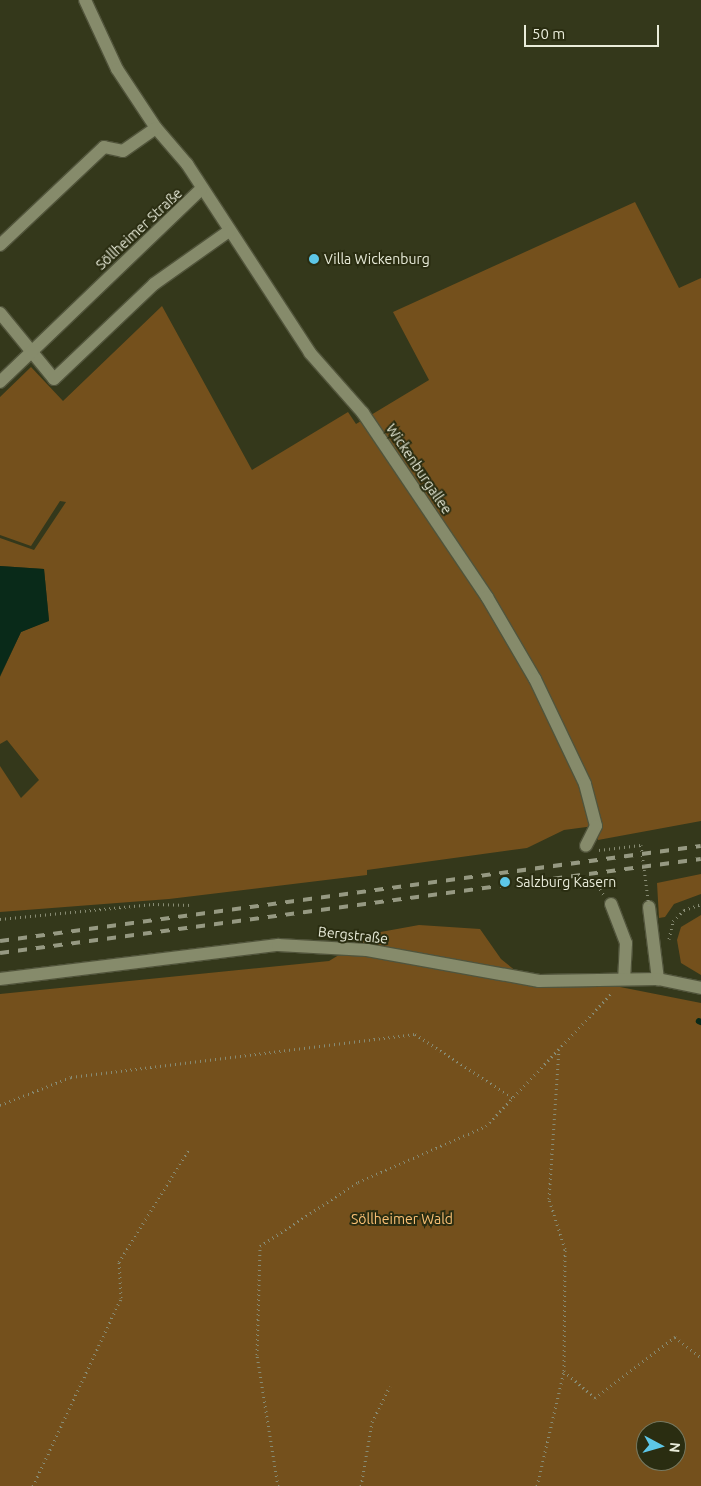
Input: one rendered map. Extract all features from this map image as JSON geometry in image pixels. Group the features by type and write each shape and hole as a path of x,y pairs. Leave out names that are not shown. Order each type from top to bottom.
{"street":[{"name":"Söllheimer Straße","path":"0,382 201,189 156,128 117,69 85,0"},
{"path":"0,245 104,147 123,151 156,128"},
{"name":"Wickenburgallee","path":"201,189 310,353 363,414 488,597 535,679 585,784 596,826 590,848"},
{"path":"0,313 30,354 54,379 154,284 229,231"},
{"path":"610,904 626,943 624,978"},
{"path":"649,907 658,980"},
{"name":"Bergstraße","path":"0,979 278,945 367,950 539,981 624,978 658,980 701,988"}],"path":[{"path":"590,848 641,845 649,907"},
{"path":"0,919 153,904 193,905"},
{"path":"668,942 673,921 684,910 701,904"},
{"path":"278,1486 257,1355 260,1246 358,1182 486,1126 624,978"},
{"path":"0,1105 70,1077 415,1034 513,1098"},
{"path":"537,1486 564,1372 565,1249 549,1199 559,1048"},
{"path":"33,1486 121,1298 119,1262 189,1149"},
{"path":"564,1372 595,1398 675,1337 701,1357"},
{"path":"361,1486 372,1422 390,1386"}],"green space":[{"path":"635,202 679,288 701,278 701,821 598,840 594,826 564,830 527,848 367,870 367,875 169,899 0,912 0,766 21,798 39,780 7,740 0,744 0,677 21,632 49,620 44,569 0,566 0,538 34,550 66,502 60,501 31,546 0,535 0,397 31,367 63,401 162,306 252,470 348,412 356,424 429,380 393,312"},
{"path":"701,874 701,894 674,904 665,917 659,918 657,883"},
{"path":"701,915 701,975 681,963 677,940 681,927"},
{"name":"Söllheimer Wald","path":"419,925 480,929 501,959 537,988 610,985 701,1003 701,1486 0,1486 0,994 329,961 375,933"}],"shaded area":[{"path":"0,566 44,569 49,621 21,632 0,676"}],"railway":[{"path":"0,941 701,846"},
{"path":"0,953 701,859"}],"place":[{"name":"Villa Wickenburg","path":"314,259"},
{"name":"Salzburg Kasern","path":"505,882"}]}
